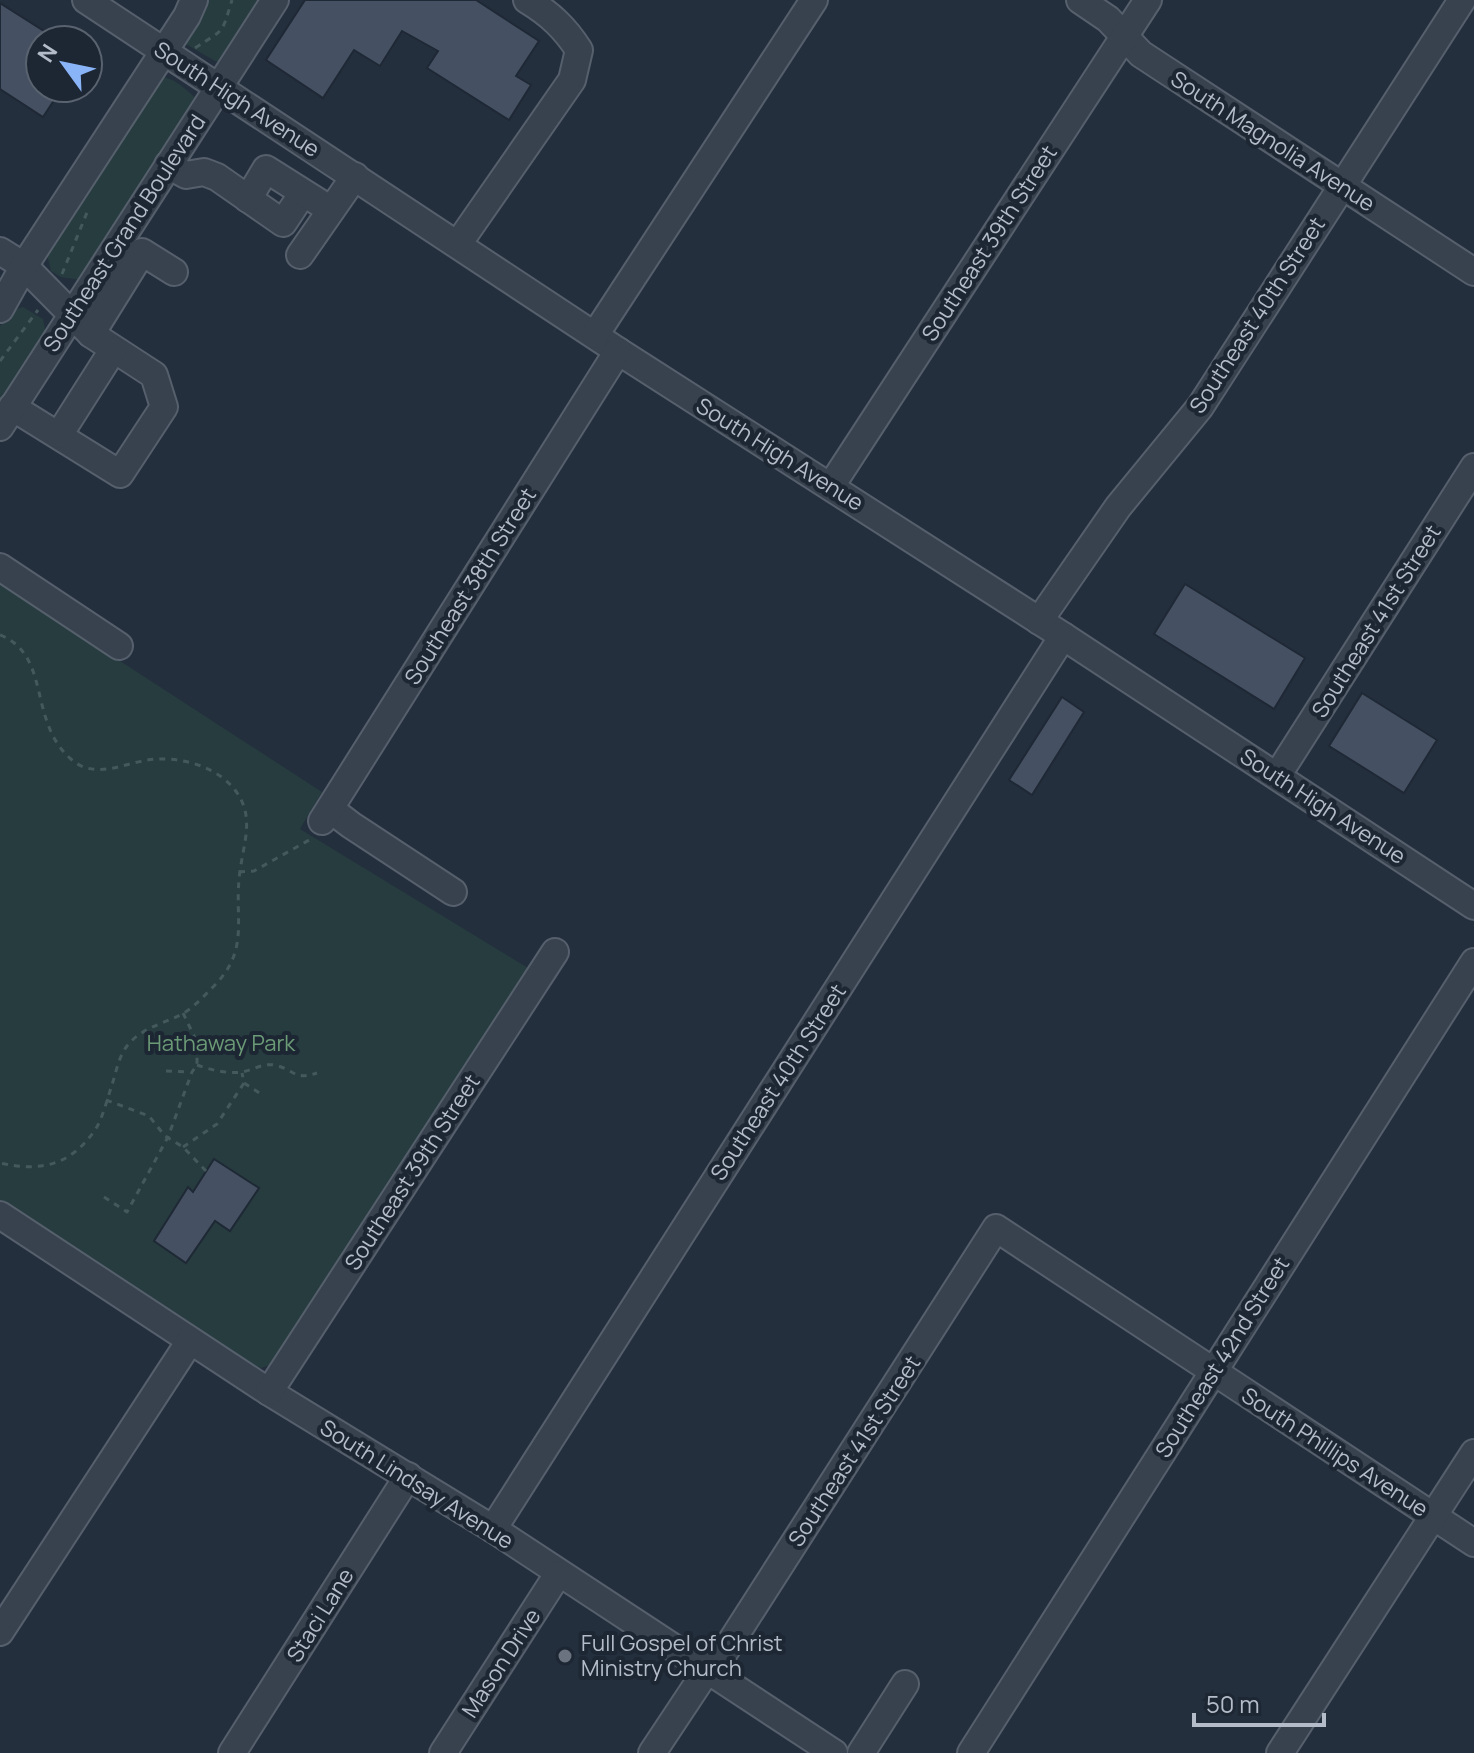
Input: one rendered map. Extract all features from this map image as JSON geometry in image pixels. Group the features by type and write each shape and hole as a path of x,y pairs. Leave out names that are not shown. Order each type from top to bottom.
{"street":[{"name":"South High Avenue","path":"86,0 618,351 1063,636 1474,906"},
{"path":"0,309 24,266 174,57 194,0"},
{"name":"Southeast Grand Boulevard","path":"6,417 275,0"},
{"path":"458,244 572,80 579,50 565,28 527,0"},
{"path":"595,335 814,0"},
{"name":"South Magnolia Avenue","path":"1080,0 1108,19 1141,54 1474,272"},
{"name":"Southeast 39th Street","path":"831,486 1148,0"},
{"name":"Southeast 40th Street","path":"1039,621 1118,507 1200,407 1462,0"},
{"path":"276,197 308,147"},
{"path":"168,165 186,175 204,172 276,197 331,210"},
{"path":"300,255 355,176"},
{"path":"0,251 24,266 91,334 154,375 164,407 120,474 59,435 6,417"},
{"path":"91,334 142,252 174,272"},
{"path":"59,435 113,350"},
{"name":"Southeast 38th Street","path":"326,815 618,351"},
{"name":"Southeast 41st Street","path":"1277,776 1474,467"},
{"path":"0,567 119,646"},
{"name":"Southeast 40th Street","path":"493,1529 1063,636"},
{"path":"326,815 351,825 453,892"},
{"name":"Southeast 39th Street","path":"269,1392 555,952"},
{"name":"Southeast 42nd Street","path":"971,1753 1474,962"},
{"name":"South Lindsay Avenue","path":"0,1215 269,1392 493,1529 834,1753"},
{"name":"Southeast 41st Street","path":"652,1753 709,1672 996,1228"},
{"name":"South Phillips Avenue","path":"996,1228 1474,1543"},
{"path":"0,1632 190,1341"},
{"path":"1280,1753 1474,1453"},
{"name":"Staci Lane","path":"232,1753 408,1476"},
{"name":"Mason Drive","path":"443,1753 558,1574"},
{"path":"861,1753 905,1684"}],"path":[{"path":"174,57 216,37 223,29 232,0"},
{"path":"0,361 50,293 69,260 90,204"},
{"path":"0,635 23,649 33,667 42,713 54,740 74,762 97,771 160,758 199,765 220,774 236,791 246,810 248,831 239,872 240,926 234,962 224,977 183,1013 135,1036 124,1049 96,1128 77,1151 51,1165 26,1169 0,1163"},
{"path":"239,872 254,871 304,845 314,837 326,815"},
{"path":"104,1197 127,1212 168,1137 197,1065 197,1042 183,1013"},
{"path":"197,1065 215,1071 241,1072 263,1065 275,1065 297,1076 317,1073"},
{"path":"166,1071 192,1072"},
{"path":"241,1072 244,1083 264,1096"},
{"path":"183,1147 217,1124 244,1083"},
{"path":"106,1100 149,1116 206,1171"}],"green space":[{"path":"203,0 264,0 221,62 184,43"},
{"path":"158,77 174,81 197,99 81,280 61,277 51,271 46,250"},
{"path":"23,307 43,319 47,340 0,413 0,326 14,310"},
{"name":"Hathaway Park","path":"0,583 322,792 300,829 528,968 279,1362 261,1368 249,1365 0,1200"}],"building":[{"path":"305,0 476,0 539,41 516,76 531,85 509,120 427,68 438,51 402,31 380,66 354,50 323,98 266,60"},
{"path":"0,3 33,24 24,24 24,104 52,104 43,117 0,89"},
{"path":"1185,584 1305,658 1274,709 1154,634"},
{"path":"1362,693 1437,740 1404,793 1329,746"},
{"path":"1062,697 1084,712 1032,795 1009,780"},
{"path":"214,1159 259,1188 230,1231 215,1221 186,1263 154,1241 188,1187 193,1192"}],"place":[{"name":"Full Gospel of Christ Ministry Church","path":"565,1656"}]}
